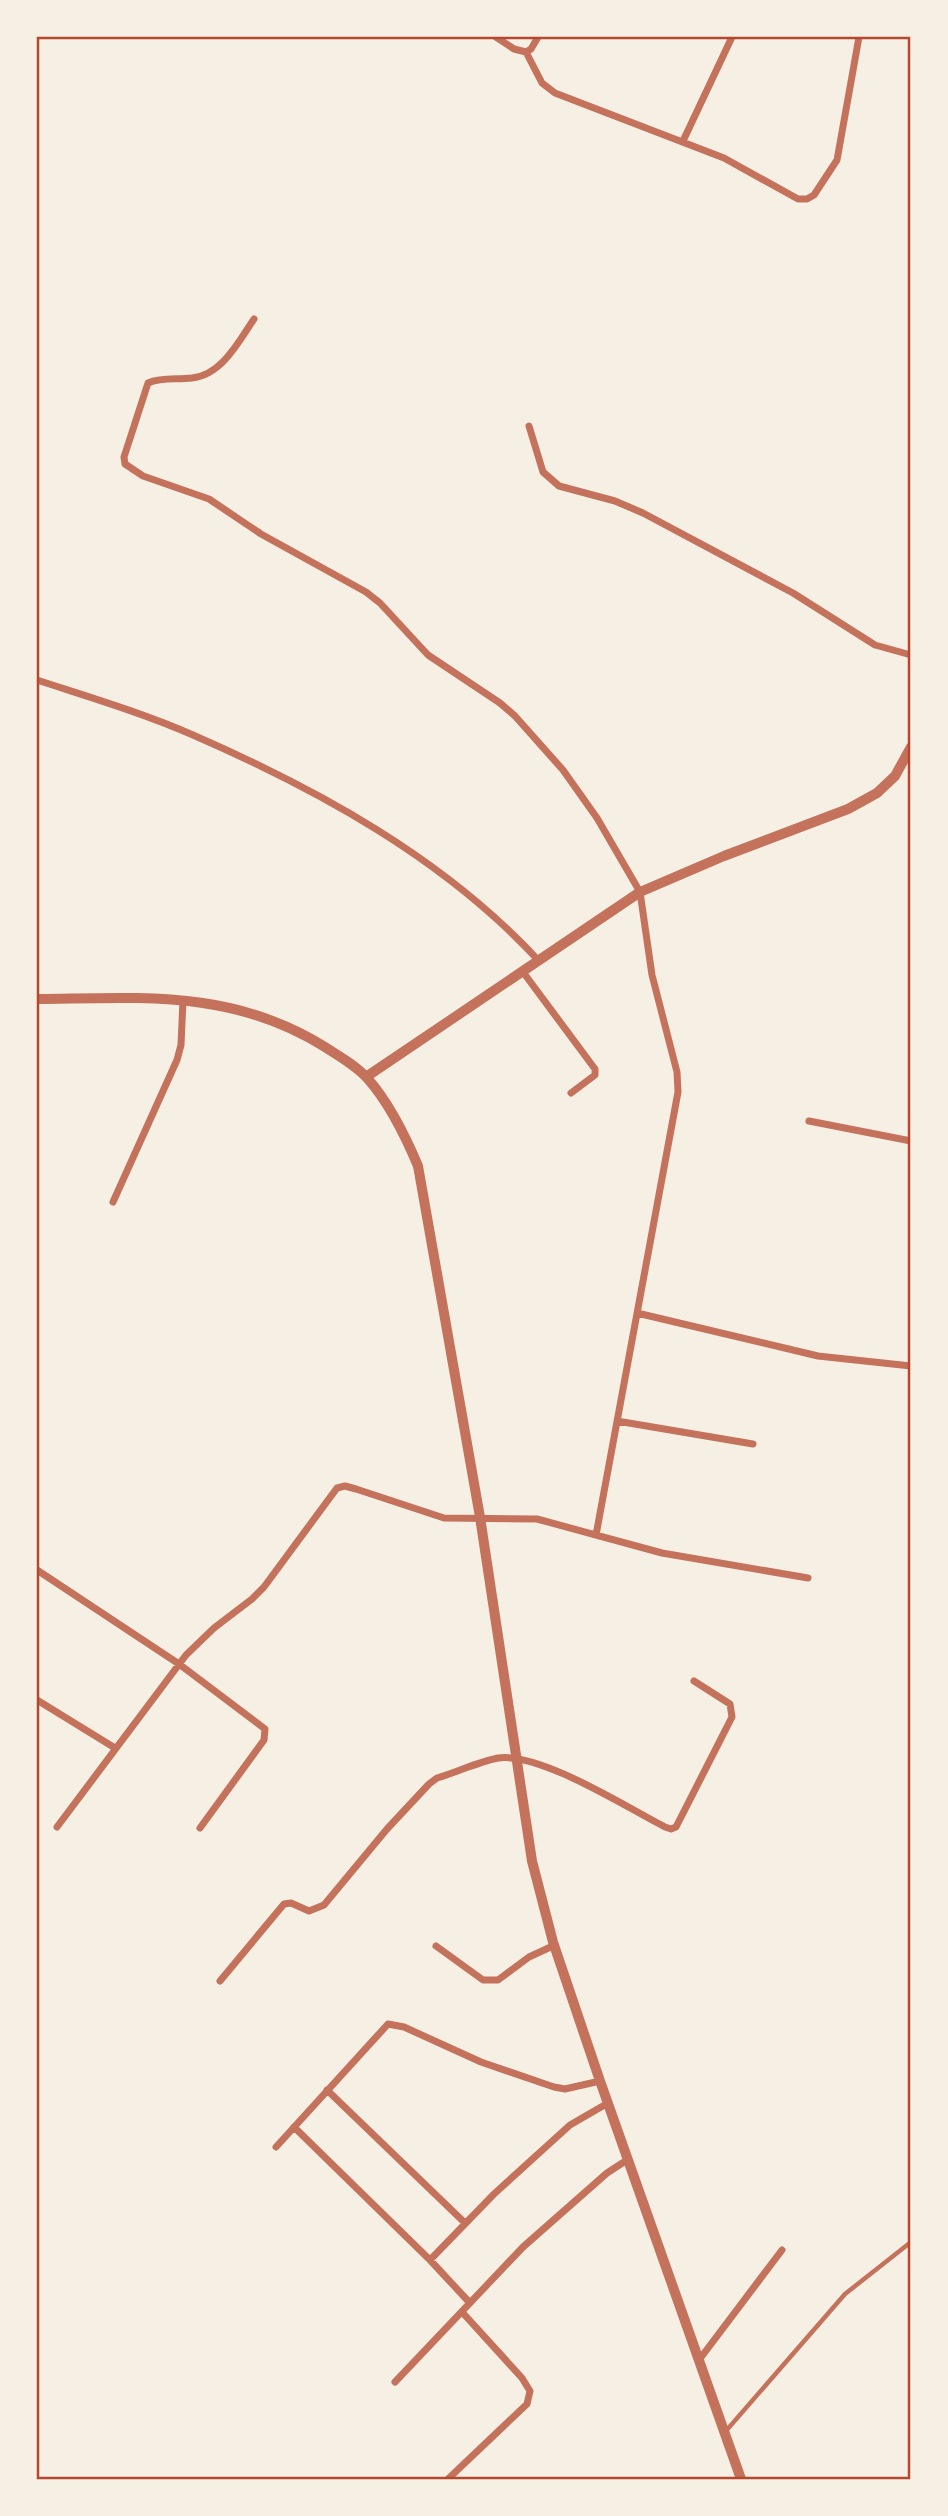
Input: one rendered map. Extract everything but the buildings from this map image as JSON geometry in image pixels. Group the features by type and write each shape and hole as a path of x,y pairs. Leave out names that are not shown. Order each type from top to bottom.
{"street":[{"path":"496,37 514,49 526,52 542,83 555,93 724,158 798,200 814,195 837,160 859,37"},
{"path":"526,52 538,37"},
{"path":"683,141 732,37"},
{"path":"254,319 234,348 213,370 197,377 158,379 148,383 124,457 125,464 143,476 209,499 261,534 366,592 380,603 428,655 500,703 536,738 579,790 640,892 652,975 678,1085 596,1535"},
{"path":"529,426 543,472 559,486 615,501 643,513 793,593 875,645 911,655"},
{"path":"37,680 191,734 290,780 384,835 461,887 510,929 539,961"},
{"path":"366,1077 640,892 766,839 848,809 877,793 895,776 911,747"},
{"path":"523,972 596,1069 595,1075 571,1093"},
{"path":"37,999 183,999 236,1008 270,1019 304,1034 366,1077 406,1136 418,1166 476,1517 512,1758 532,1861 594,2082 608,2103 741,2479"},
{"path":"113,1202 177,1060 183,999"},
{"path":"809,1121 911,1141"},
{"path":"637,1313 843,1360 911,1366"},
{"path":"617,1421 753,1444"},
{"path":"57,1827 179,1664 214,1628 258,1593 337,1488 345,1486 356,1489 444,1518 537,1519 662,1553 807,1578"},
{"path":"37,1570 179,1664 261,1725 266,1733 264,1740 200,1828"},
{"path":"220,1981 284,1904 291,1903 309,1911 324,1905 387,1829 432,1781 497,1758 512,1758 545,1765 671,1829 679,1822 732,1717 730,1704 694,1681"},
{"path":"37,1700 115,1748"},
{"path":"436,1946 487,1982 498,1980 529,1957 555,1945"},
{"path":"276,2147 388,2024 394,2024 527,2079 565,2089 594,2082"},
{"path":"327,2090 466,2223"},
{"path":"430,2260 494,2194 561,2134 586,2114 608,2103"},
{"path":"294,2127 430,2260 470,2303"},
{"path":"395,2382 523,2247 607,2173 627,2160"},
{"path":"699,2360 782,2250"},
{"path":"449,2479 527,2404 530,2392 522,2378 462,2312"}],"lane":[{"path":"725,2432 845,2294 911,2242"}]}
